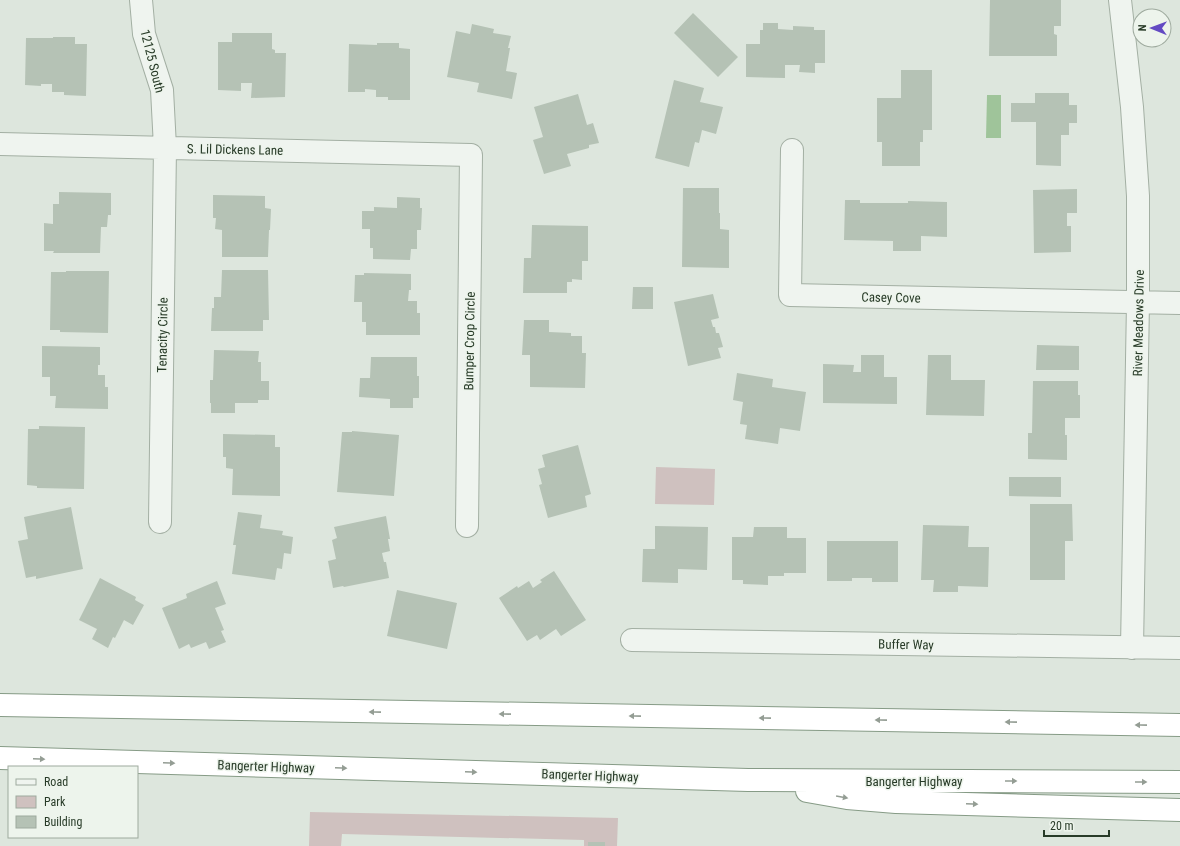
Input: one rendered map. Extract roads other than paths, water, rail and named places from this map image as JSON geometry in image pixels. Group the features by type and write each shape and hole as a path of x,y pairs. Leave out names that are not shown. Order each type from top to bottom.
{"highway":[{"path":"0,705 1180,725"},
{"name":"Bangerter Highway","path":"0,758 748,780 1180,782"},
{"path":"748,780 847,798 896,802 1180,810"}],"street":[{"name":"12125 South","path":"141,0 144,34 162,90 165,147"},
{"name":"River Meadows Drive","path":"1120,0 1132,107 1138,196 1138,302 1132,648"},
{"name":"S. Lil Dickens Lane","path":"0,144 471,155"},
{"name":"Tenacity Circle","path":"160,522 165,147"},
{"name":"Casey Cove","path":"792,150 790,295 1138,302"},
{"name":"Bumper Crop Circle","path":"467,526 471,155"},
{"path":"1138,302 1180,303"},
{"name":"Buffer Way","path":"632,640 1180,648"}]}
